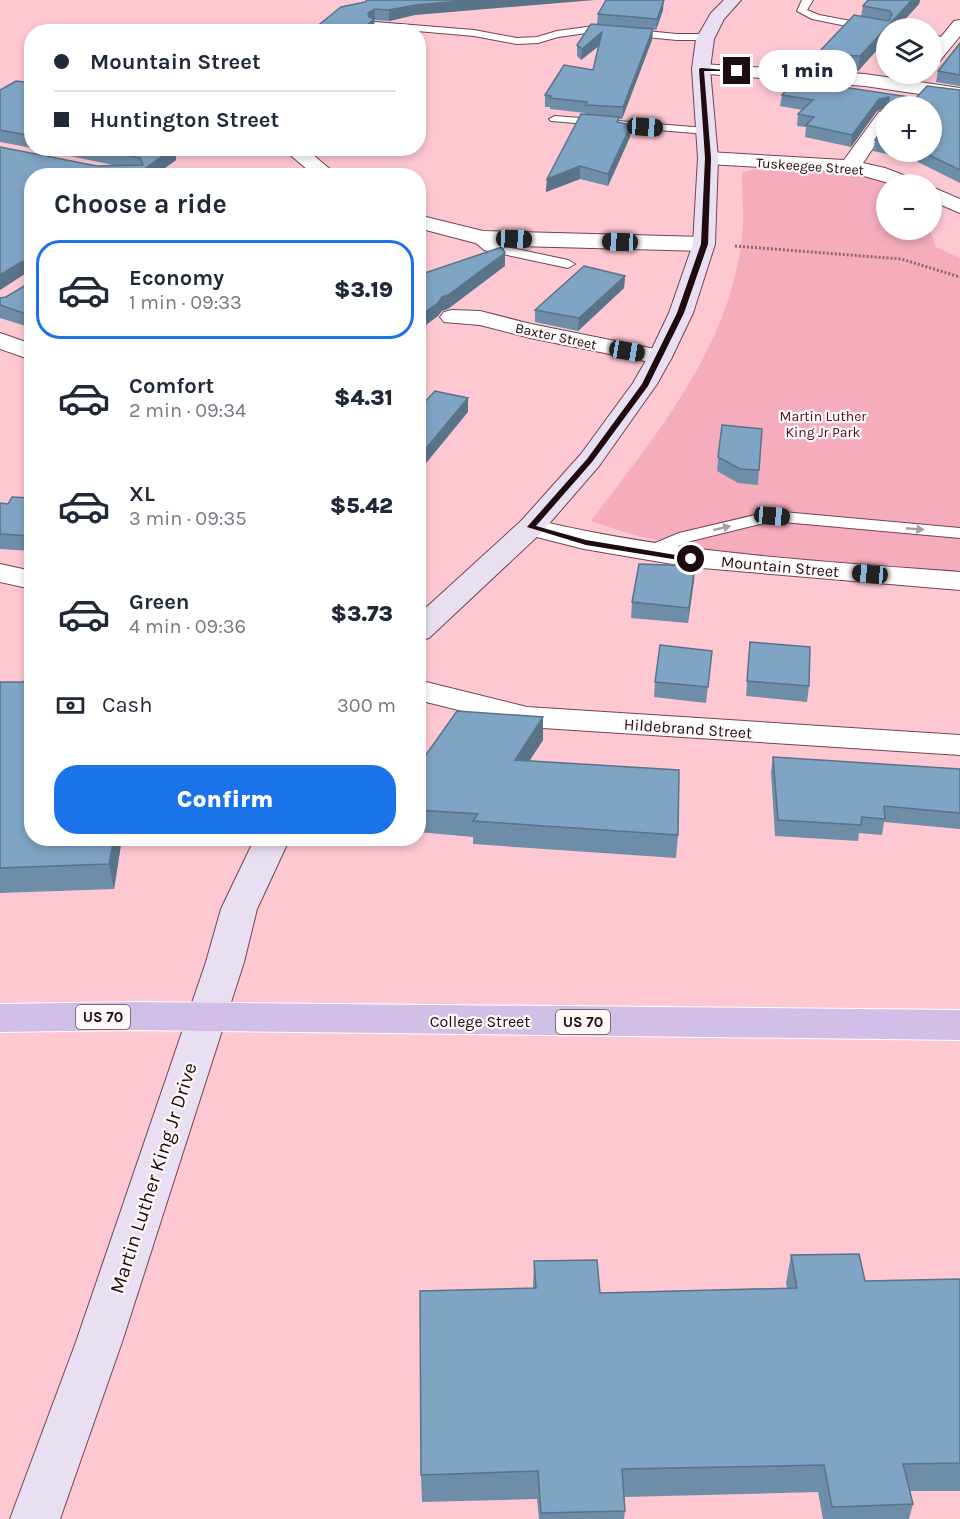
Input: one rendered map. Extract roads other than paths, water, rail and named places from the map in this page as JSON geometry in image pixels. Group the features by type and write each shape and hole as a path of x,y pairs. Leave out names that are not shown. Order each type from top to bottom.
{"main road":[{"path":"426,625 531,527 590,460 645,384 660,357 681,313 704,244 708,158 701,69 706,37 717,17 733,0"},
{"name":"Martin Luther King Jr Drive","path":"35,1519 95,1352 225,962 239,909 269,846"},
{"name":"College Street","path":"0,1018 205,1017 960,1025"}],"street":[{"path":"942,38 960,24"},
{"path":"701,69 876,78"},
{"path":"902,96 911,84"},
{"path":"927,84 960,94"},
{"path":"850,166 876,130"},
{"path":"302,156 318,168"},
{"name":"Tuskeegee Street","path":"708,158 850,166 883,174"},
{"path":"942,198 960,207"},
{"path":"426,223 472,235 514,239 704,244"},
{"name":"Baxter Street","path":"452,316 480,318 530,331 660,357"},
{"path":"0,340 24,350"},
{"name":"Mountain Street","path":"531,527 586,542 691,559 960,581"},
{"path":"0,573 24,578"},
{"name":"Hildebrand Street","path":"426,692 527,717 960,745"}],"lane":[{"path":"808,0 802,11 816,17 876,29"},
{"path":"426,29 474,33 517,40 538,40 557,34 594,29 677,38 706,37"},
{"path":"555,119 706,131"},
{"path":"472,235 484,245 568,264"},
{"path":"647,553 685,537 772,516 960,533"}],"park label":[{"name":"Martin Luther King Jr Park","path":"823,424"}]}
